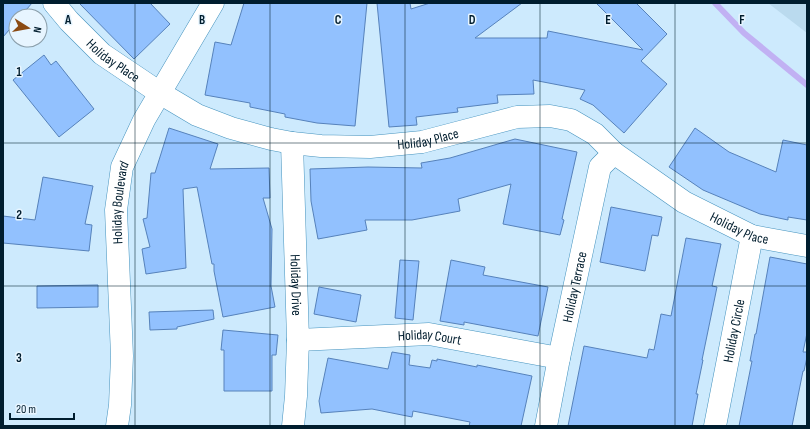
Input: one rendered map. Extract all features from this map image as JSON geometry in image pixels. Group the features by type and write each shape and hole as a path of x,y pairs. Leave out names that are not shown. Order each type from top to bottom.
{"street":[{"name":"Holiday Place","path":"54,3 69,21 102,54 160,93 197,115 231,128 292,143 370,147 422,142 518,118 550,116 571,120 595,134 614,154 684,202 752,236 807,246"},
{"name":"Holiday Boulevard","path":"117,426 120,405 122,356 116,210 122,167 144,120 213,3"},
{"name":"Holiday Drive","path":"292,143 298,340 294,426"},
{"name":"Holiday Terrace","path":"546,426 600,167 614,154"},
{"name":"Holiday Circle","path":"715,426 752,236"},
{"name":"Holiday Court","path":"298,340 429,334 559,358"}],"shaded area":[{"path":"768,3 807,3 807,33"}],"building":[{"path":"3,3 32,3 28,8 8,8 8,31 3,37"},
{"path":"79,3 150,3 170,24 134,59"},
{"path":"244,3 367,3 355,126 317,123 285,117 285,114 250,107 250,103 205,95 215,42 231,45"},
{"path":"377,3 410,3 411,9 430,3 522,3 475,38 547,38 548,31 643,50 596,3 636,3 667,34 641,61 667,84 624,133 593,105 580,99 585,90 533,80 534,94 497,95 498,103 457,108 458,112 416,117 417,125 389,127"},
{"path":"44,55 51,65 56,61 94,109 59,137 13,80"},
{"path":"169,128 218,144 210,169 269,168 270,198 263,198 272,229 271,286 275,307 223,317 214,264 212,264 197,187 183,189 186,268 146,274 142,249 150,247 143,219 147,218 151,173 155,173"},
{"path":"695,128 729,152 776,172 783,140 807,145 807,220 788,217 788,220 760,214 703,190 669,167"},
{"path":"515,139 577,152 562,219 564,220 560,235 503,224 511,184 458,199 460,211 412,220 365,220 367,230 318,239 311,201 310,169 368,167 422,168 421,163 450,158"},
{"path":"43,177 93,186 85,224 92,225 89,251 3,243 3,216 35,220"},
{"path":"611,207 662,217 658,236 652,235 645,271 600,262"},
{"path":"686,238 721,244 712,286 717,287 702,360 692,426 568,426 584,346 647,358 649,349 654,350 661,314 671,316"},
{"path":"770,257 807,264 807,333 803,352 807,352 807,357 792,426 739,426 752,361 750,361"},
{"path":"400,260 419,261 413,320 395,318"},
{"path":"451,260 485,267 483,275 548,287 538,336 464,322 464,325 440,321"},
{"path":"98,285 98,307 37,308 37,286"},
{"path":"319,287 361,295 356,322 314,314"},
{"path":"213,310 214,319 177,327 177,329 150,330 149,312"},
{"path":"223,330 278,335 276,355 272,355 272,391 224,391 224,350 221,350"},
{"path":"392,352 410,355 409,365 430,368 432,360 437,361 437,359 532,376 521,426 469,426 470,422 413,411 412,417 372,409 321,413 319,401 328,358 388,369"}],"waterway":[{"path":"715,3 744,33 807,85"}]}
